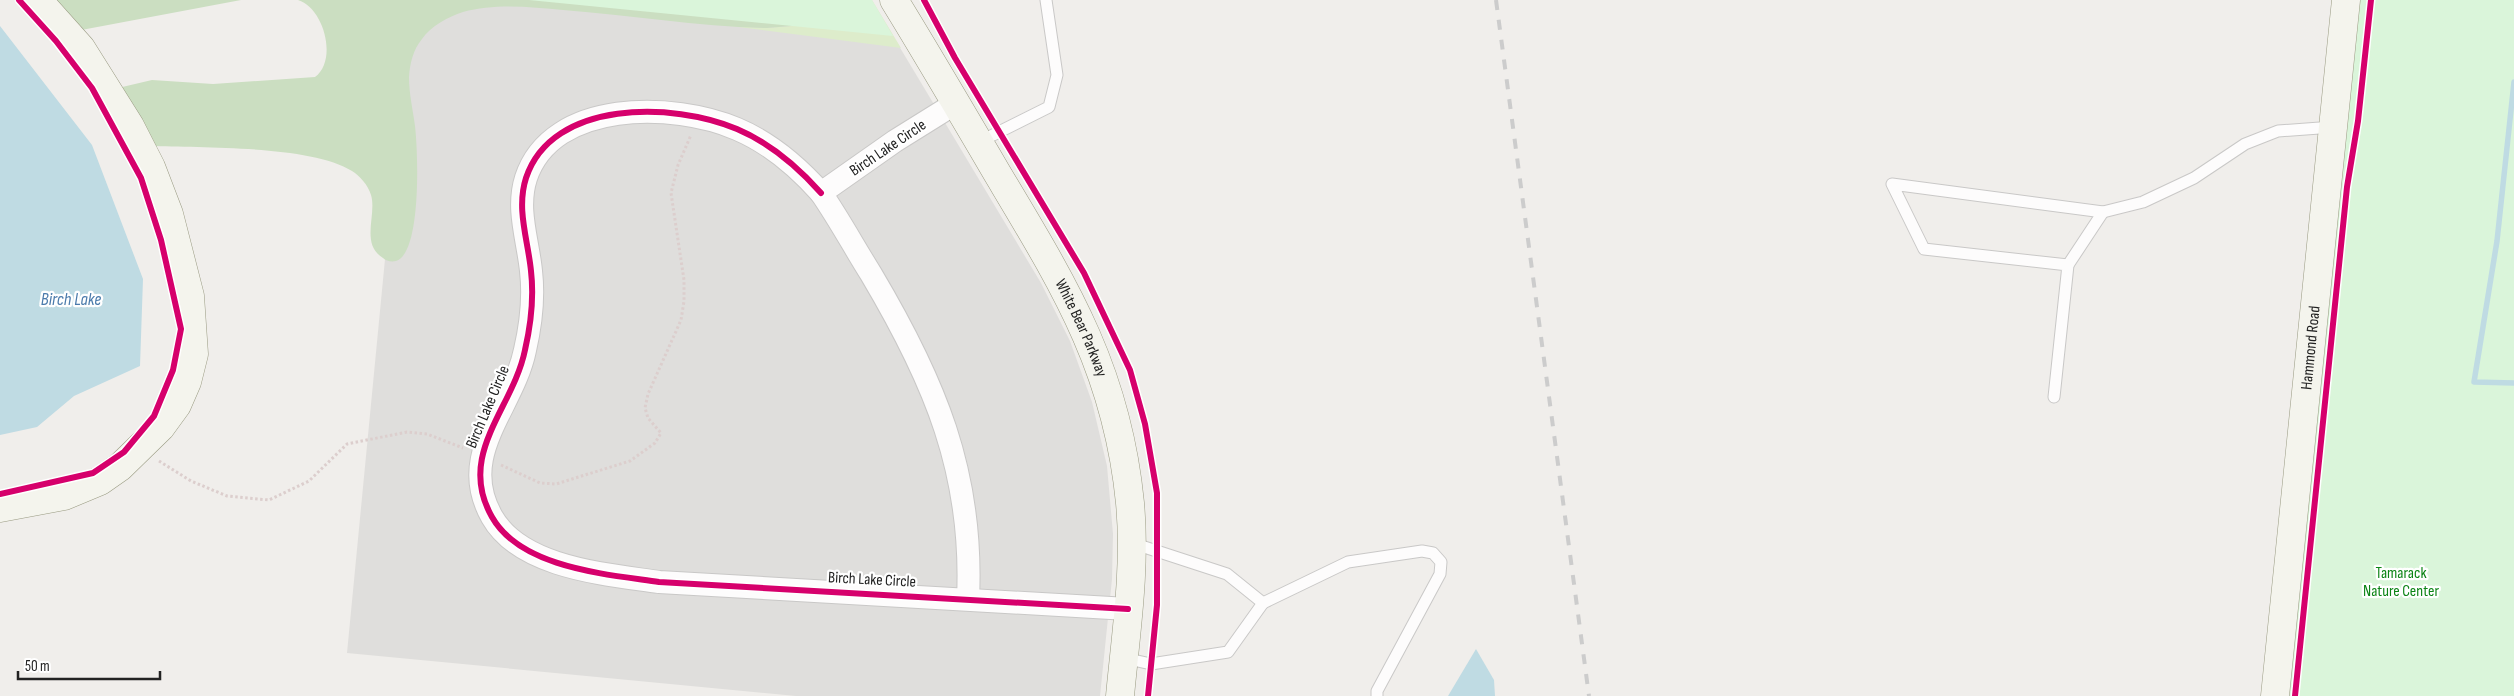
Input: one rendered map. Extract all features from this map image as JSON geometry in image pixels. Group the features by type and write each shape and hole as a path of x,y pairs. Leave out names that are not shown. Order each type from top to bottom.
{"street":[{"path":"0,508 64,496 100,481 141,449 161,428 176,404 188,382 194,354 190,296 169,214 151,168 130,126 80,48 38,0"},
{"name":"White Bear Parkway","path":"894,0 1064,286 1100,366 1116,418 1124,459 1132,543 1120,696"},
{"name":"Hammond Road","path":"2275,696 2346,0"},
{"name":"Birch Lake Circle","path":"821,193 956,103"},
{"name":"Birch Lake Circle","path":"968,599 969,568 964,506 951,444 937,400 899,322 821,193 794,165 762,142 737,129 699,116 647,112 600,118 575,126 558,135 535,159 527,176 522,200 532,288 528,340 516,381 488,435 481,456 481,485 491,516 515,544 530,553 548,560 617,575 677,583 1128,609"}],"lane":[{"path":"979,142 1049,107 1057,75 1046,0"},
{"path":"2068,265 1924,250 1892,184 2103,212 2143,202 2194,178 2245,144 2278,131 2333,127"},
{"path":"2054,397 2068,265 2103,212"},
{"path":"1132,543 1227,574 1263,603"},
{"path":"1124,658 1151,664 1228,652 1263,603 1348,562 1422,551 1433,554 1441,562 1440,574 1377,691 1377,696"}],"path":[{"path":"141,449 191,482 227,496 269,500 309,481 348,444 407,432 427,434 540,483 556,484 630,461 654,443 661,433 648,418 645,408 648,394 681,320 684,280 671,193 678,165 699,116"}],"shaded area":[{"path":"410,0 529,0 893,36 1041,283 1070,341 1092,402 1107,466 1113,534 1112,579 1100,696 796,696 347,653"}],"green space":[{"path":"50,0 241,0 76,31"},
{"path":"298,0 830,0 791,26 767,28 513,6 475,9 457,14 440,22 422,39 414,52 411,62 409,83 415,126 417,177 414,221 410,240 404,254 396,261 387,261 376,252 372,245 371,195 363,181 352,171 310,156 283,152 150,146 118,88 152,80 213,84 315,77 322,69 326,59 325,35 315,13"},
{"path":"529,0 872,0 893,36"},
{"path":"872,0 901,48 731,26 766,28 791,26"},
{"name":"Tamarack Nature Center","path":"2348,0 2514,0 2514,696 2276,696"}],"water":[{"name":"Birch Lake","path":"0,26 92,145 143,279 140,366 74,396 37,427 0,435"},
{"path":"1476,649 1494,680 1495,696 1448,696"}],"waterway":[{"path":"2514,82 2497,241 2474,382 2514,383"}],"railway":[{"path":"1496,0 1589,696"}],"cycle path":[{"path":"0,494 93,473 124,452 154,416 173,370 181,329 161,240 141,178 92,88 56,41 19,0"},
{"path":"924,0 955,58 1084,273 1130,370 1145,424 1157,493 1157,605 1148,696"},
{"path":"2295,696 2347,187 2358,121 2371,0"},
{"path":"821,193 793,165 761,141 737,129 711,120 681,114 649,112 618,114 588,121 561,133 540,152 526,178 522,201 532,281 527,340 519,372 490,432 483,452 480,473 483,494 492,517 505,534 523,548 543,558 566,566 614,576 659,582 1128,609"}]}
